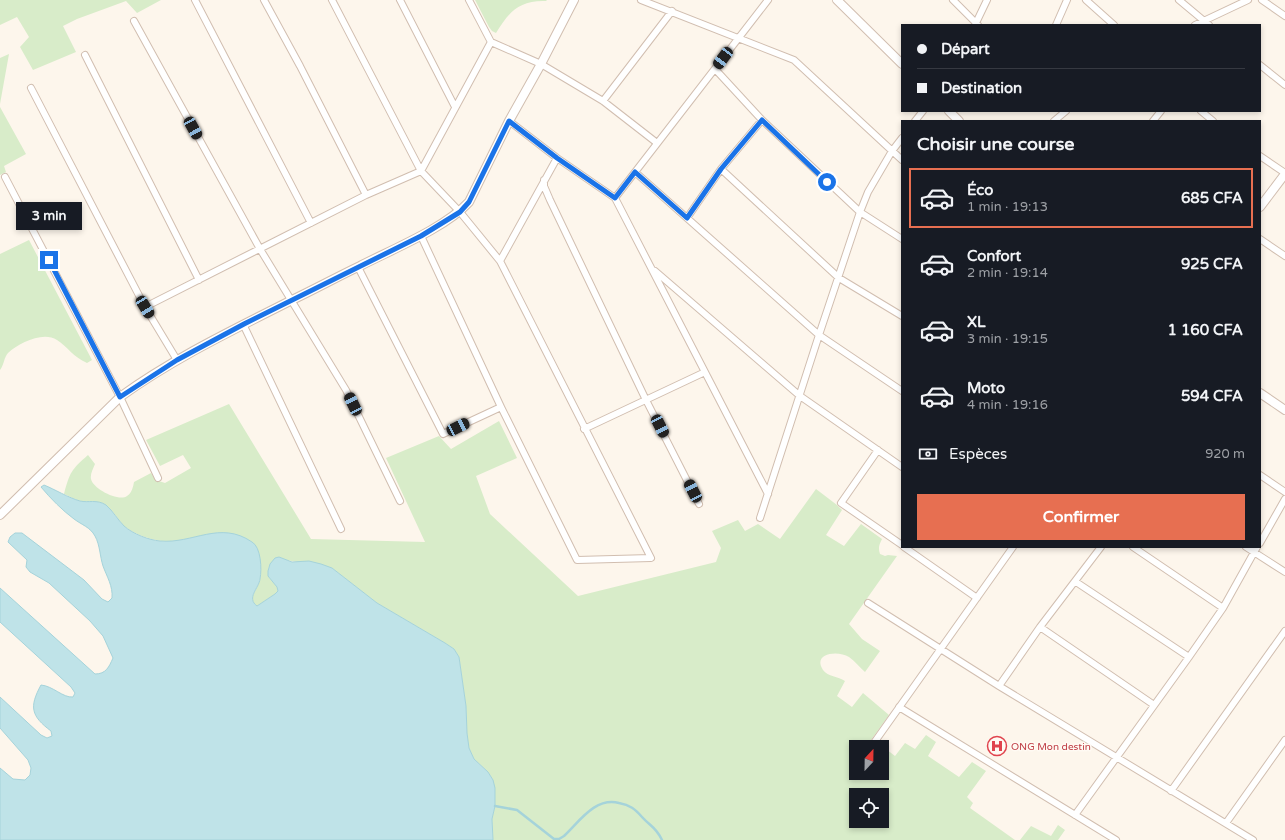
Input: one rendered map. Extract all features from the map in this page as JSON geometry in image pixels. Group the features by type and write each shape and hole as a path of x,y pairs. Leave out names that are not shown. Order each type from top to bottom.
{"street":[{"path":"195,0 311,223"},
{"path":"264,0 300,66 366,195"},
{"path":"332,0 421,171 460,212 500,261 584,429 651,558 577,560 501,406 421,236"},
{"path":"400,0 455,107"},
{"path":"469,0 491,42 541,64 603,101 657,143"},
{"path":"0,515 120,397 177,360 244,324 421,236 460,212 469,202 509,121 541,64 574,0"},
{"path":"641,0 794,60 901,159"},
{"path":"615,198 768,0"},
{"path":"837,0 901,63"},
{"path":"954,0 977,24 987,0"},
{"path":"1056,24 1067,0"},
{"path":"1086,0 1113,24"},
{"path":"1179,0 1208,24"},
{"path":"1197,24 1248,0"},
{"path":"1262,0 1285,16"},
{"path":"603,101 672,12"},
{"path":"134,21 260,248 346,390 400,502"},
{"path":"145,307 366,195 421,171 491,42"},
{"path":"85,55 199,280"},
{"path":"1261,66 1285,85"},
{"path":"715,69 762,120 860,212 901,238"},
{"path":"32,88 145,307 177,360"},
{"path":"916,120 922,112"},
{"path":"950,112 958,120"},
{"path":"1055,120 1065,112"},
{"path":"1154,120 1160,112"},
{"path":"1202,112 1212,120"},
{"path":"687,218 721,169 762,120"},
{"path":"509,121 557,158 615,198 768,494"},
{"path":"760,518 860,212 868,192 892,151 901,139"},
{"path":"1261,157 1285,173 1261,206"},
{"path":"500,261 557,158"},
{"path":"721,169 839,278 901,315"},
{"path":"635,172 819,335 901,390"},
{"path":"5,176 120,397 158,478"},
{"path":"544,180 544,186 550,200 646,400 699,504"},
{"path":"1261,240 1285,256"},
{"path":"358,267 443,434 501,406"},
{"path":"652,269 800,396 901,466"},
{"path":"244,324 341,529"},
{"path":"584,429 705,372"},
{"path":"1261,394 1285,410"},
{"path":"878,450 841,503 901,545"},
{"path":"1261,476 1285,492"},
{"path":"1261,541 1285,499"},
{"path":"906,548 977,598"},
{"path":"876,740 1012,548"},
{"path":"999,686 1040,627 1076,582 1100,548"},
{"path":"1134,548 1223,608"},
{"path":"1247,548 1285,572"},
{"path":"1075,815 1223,608 1257,548"},
{"path":"1076,582 1189,657"},
{"path":"868,603 940,650 1253,840"},
{"path":"1040,627 1154,705"},
{"path":"1172,791 1285,631"},
{"path":"899,707 1116,840"},
{"path":"1226,823 1285,740"}],"green space":[{"path":"0,0 161,0 137,13 126,1 77,19 63,26 76,52 33,70 20,47 29,37 17,17 0,25"},
{"path":"475,0 547,0 522,5 510,13 496,33 489,27"},
{"path":"9,54 0,104 0,58"},
{"path":"0,107 26,154 4,166 6,172 0,175"},
{"path":"29,240 92,360 87,363 78,358 57,340 45,337 31,339 18,345 8,353 0,370 0,254"},
{"path":"229,404 311,539 425,542 386,458 439,436 451,449 499,421 517,458 476,476 490,514 578,596 716,562 721,548 712,531 738,520 745,531 758,524 780,539 816,489 842,510 826,535 844,546 861,524 882,539 879,546 880,554 885,556 897,556 849,624 862,639 880,651 865,672 849,657 844,655 828,654 821,660 823,670 825,672 845,681 837,696 852,707 863,693 889,715 871,740 849,740 849,780 889,780 889,751 895,756 905,743 915,749 926,735 936,742 928,756 959,777 972,762 986,771 967,797 973,803 970,808 1015,840 493,840 492,819 495,806 493,780 488,772 474,759 469,748 466,706 459,657 454,649 377,603 332,568 286,560 270,564 268,574 278,591 257,606 254,603 253,596 260,579 261,570 259,553 252,542 241,536 218,533 174,541 152,539 141,536 127,528 105,505 84,502 64,494 72,472 88,455 95,464 91,475 93,483 96,487 107,494 118,497 129,495 134,482 151,473 156,480 165,483 191,468 183,455 160,466 146,440"},
{"path":"1058,825 1065,830 1058,840 1020,840 1031,826 1051,836"}],"water":[{"path":"44,485 80,501 103,503 109,507 122,524 128,529 136,534 151,539 172,541 206,534 229,533 240,536 252,542 257,548 261,564 260,579 253,596 254,603 257,606 278,591 277,587 268,576 270,564 275,558 279,557 292,562 309,561 332,568 377,603 454,649 459,657 466,706 469,748 474,759 488,772 493,780 495,788 495,806 492,819 493,840 0,840 0,768 13,779 25,780 30,775 31,768 28,760 0,728 0,697 41,735 47,738 52,736 51,731 39,721 34,711 35,699 41,685 50,687 69,697 73,697 75,693 71,687 0,622 0,588 95,674 102,673 108,667 113,658 103,636 90,621 49,583 30,572 26,567 27,560 8,542 10,537 15,533 22,533 84,580 102,599 108,602 112,598 111,586 103,566 95,536 88,528 74,519 57,504 41,487"}],"waterway":[{"path":"495,806 517,810 554,839 559,839 595,807 610,802 619,803 629,806 635,810 655,829 662,840"}],"place":[{"name":"ONG Mon destin","path":"997,746"}],"route":[{"path":"49,260 120,397 136,385 177,360 244,324 421,236 460,212 469,202 509,121 557,158 615,198 635,172 687,218 721,169 762,120 827,182"}]}
